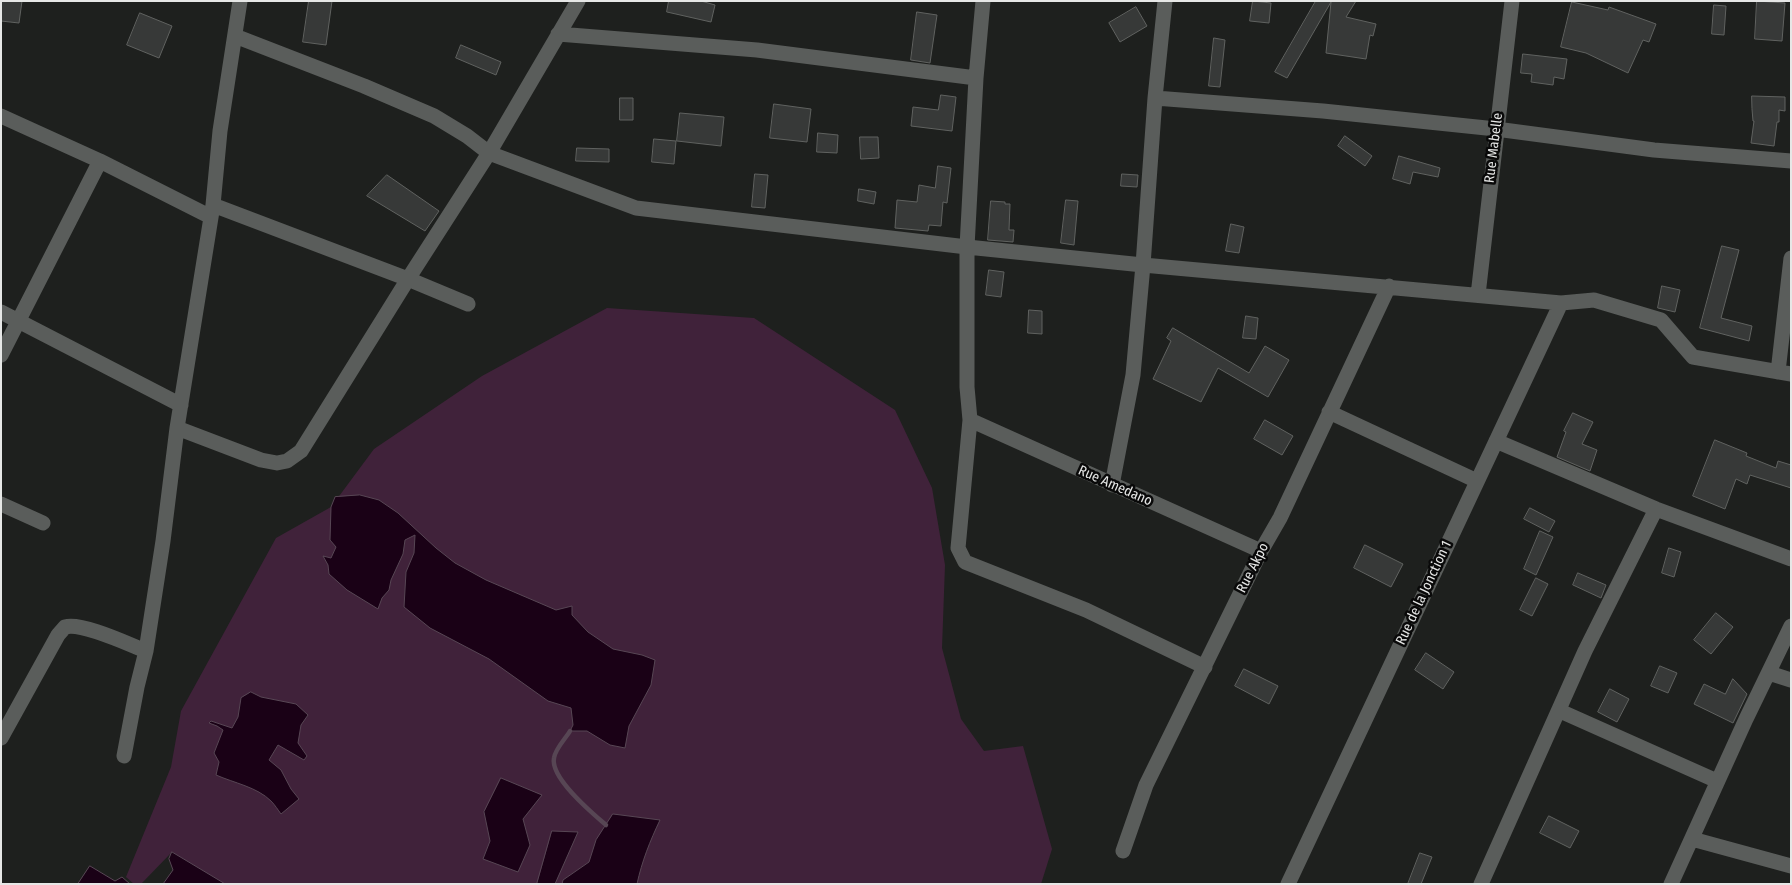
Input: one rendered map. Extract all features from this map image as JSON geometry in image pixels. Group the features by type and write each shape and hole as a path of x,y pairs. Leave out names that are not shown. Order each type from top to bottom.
{"street":[{"path":"124,756 146,651 163,542 177,428 212,211 220,131 240,1"},
{"path":"177,428 261,460 277,463 287,461 301,451 489,153 578,1"},
{"path":"984,1 976,78 967,246 967,387 970,420 958,548 966,562 1086,610 1205,667"},
{"path":"1112,485 1134,375 1144,265 1155,98 1165,1"},
{"name":"Rue Mabelle","path":"1478,295 1512,1"},
{"path":"558,34 757,50 976,78"},
{"path":"236,36 364,86 434,116 467,136 489,153 636,208 1144,265 1561,303 1594,300 1661,320 1693,357 1784,373 1791,258"},
{"path":"1155,98 1323,111 1496,129 1654,150 1791,161"},
{"path":"1,116 212,211 408,279 468,304"},
{"path":"1,355 100,161"},
{"name":"Rue Akpo","path":"1123,851 1146,785 1261,551 1280,518 1389,286"},
{"name":"Rue de la Jonction 1","path":"1288,884 1561,303"},
{"path":"1,312 181,405"},
{"path":"1329,412 1477,481"},
{"name":"Rue Amedano","path":"970,420 1261,551"},
{"path":"1496,441 1656,509 1791,559"},
{"path":"1,504 43,523"},
{"path":"1481,884 1560,711 1585,651 1656,509"},
{"path":"1,738 58,635 65,627 75,626 87,629 146,651"},
{"path":"1671,884 1717,781 1791,626"},
{"path":"1769,673 1791,680"},
{"path":"1560,711 1717,781"},
{"path":"1692,839 1791,866"}],"shaded area":[{"path":"607,308 754,318 895,410 932,488 945,565 942,648 961,719 984,751 1023,746 1052,849 1041,884 219,884 172,852 141,884 134,884 126,877 171,767 181,711 276,538 331,507 374,449 482,376"},
{"path":"360,495 379,500 398,513 455,563 486,580 556,610 572,606 572,615 588,632 613,649 642,655 655,660 651,685 629,726 625,748 610,745 587,731 570,731 573,725 571,708 548,701 489,659 430,628 404,607 406,572 414,553 415,535 405,540 403,554 391,580 389,590 382,598 378,609 347,590 329,574 328,565 323,556 331,558 336,547 330,540 331,507 335,497"},
{"path":"251,692 261,697 296,704 308,715 301,725 298,743 307,756 304,760 278,745 269,760 281,770 291,789 299,799 281,814 271,801 259,792 216,775 219,762 214,753 223,730 209,723 211,721 232,728 238,717 241,698"},
{"path":"501,778 542,795 523,819 530,845 518,872 483,859 490,841 484,812"},
{"path":"613,814 660,820 641,867 637,884 562,884 563,880 589,862 596,840"},
{"path":"552,831 578,832 555,884 537,884"},
{"path":"172,852 225,884 163,884 173,870 169,859"},
{"path":"90,866 115,881 122,877 130,884 78,884"}],"building":[{"path":"1,1 22,1 19,23 1,21"},
{"path":"309,1 332,1 326,45 303,42"},
{"path":"669,1 701,1 715,5 711,22 667,12"},
{"path":"1253,1 1271,3 1269,23 1250,21"},
{"path":"1316,1 1356,1 1346,17 1376,24 1373,36 1370,35 1366,59 1326,53 1331,2 1287,78 1275,72"},
{"path":"1757,1 1785,3 1782,41 1755,39"},
{"path":"1572,2 1608,10 1609,7 1656,24 1649,42 1643,40 1628,73 1586,53 1561,47"},
{"path":"1714,5 1726,6 1724,35 1712,34"},
{"path":"1136,7 1147,26 1120,42 1109,23"},
{"path":"917,12 937,15 930,63 911,60"},
{"path":"140,13 172,26 159,58 127,45"},
{"path":"1214,38 1225,40 1220,87 1209,86"},
{"path":"461,45 501,62 496,75 456,58"},
{"path":"1523,54 1567,59 1564,79 1554,77 1553,85 1531,82 1532,74 1521,73"},
{"path":"941,95 956,97 952,131 911,126 913,107 938,110"},
{"path":"1752,96 1785,97 1785,111 1779,110 1779,122 1777,122 1774,146 1751,143 1754,121"},
{"path":"620,98 633,98 633,120 620,120"},
{"path":"774,104 811,109 807,142 770,138"},
{"path":"680,113 724,117 721,146 677,141"},
{"path":"818,133 838,135 837,153 817,152"},
{"path":"1345,136 1372,156 1365,166 1338,146"},
{"path":"860,137 878,137 879,158 861,159"},
{"path":"654,139 676,141 674,164 652,162"},
{"path":"577,148 609,149 609,162 576,161"},
{"path":"1399,156 1440,168 1438,177 1413,172 1410,184 1393,179"},
{"path":"938,166 951,168 947,203 943,202 941,226 929,225 928,231 895,228 897,200 917,202 919,185 935,188"},
{"path":"755,174 768,175 765,208 752,207"},
{"path":"1122,174 1138,175 1137,187 1121,186"},
{"path":"387,175 439,211 425,231 367,196"},
{"path":"859,189 876,192 874,204 858,201"},
{"path":"1066,200 1078,201 1074,245 1061,243"},
{"path":"991,201 1010,204 1009,230 1014,230 1013,242 988,240"},
{"path":"1231,224 1244,227 1239,253 1226,251"},
{"path":"1722,246 1739,250 1721,318 1752,326 1749,341 1700,328"},
{"path":"989,270 1004,272 1001,297 986,295"},
{"path":"1662,286 1680,290 1675,312 1658,308"},
{"path":"1029,310 1042,311 1042,334 1028,333"},
{"path":"1246,316 1258,318 1256,339 1243,338"},
{"path":"1173,328 1249,373 1265,346 1289,360 1268,397 1218,368 1201,402 1153,379 1171,341 1167,338"},
{"path":"1573,413 1593,422 1582,444 1597,450 1590,471 1557,457 1566,432 1564,431"},
{"path":"1265,420 1293,436 1282,455 1254,439"},
{"path":"1715,440 1747,453 1746,456 1776,468 1778,461 1791,465 1791,488 1750,475 1747,484 1736,479 1725,509 1693,496"},
{"path":"1530,508 1555,521 1549,532 1524,519"},
{"path":"1540,531 1553,537 1536,575 1524,569"},
{"path":"1365,545 1403,564 1391,587 1354,568"},
{"path":"1669,548 1681,552 1674,577 1662,573"},
{"path":"1578,573 1606,585 1601,598 1573,585"},
{"path":"1536,578 1548,584 1532,616 1520,610"},
{"path":"1716,613 1733,627 1711,654 1694,640"},
{"path":"1426,653 1454,672 1443,689 1415,670"},
{"path":"1660,666 1677,673 1668,693 1651,686"},
{"path":"1244,669 1278,686 1269,704 1235,686"},
{"path":"1733,679 1747,694 1733,723 1694,704 1704,684 1725,694"},
{"path":"1610,689 1629,699 1617,722 1598,712"},
{"path":"1549,816 1579,831 1570,848 1540,833"},
{"path":"1420,853 1432,857 1421,884 1408,884"}],"waterway":[{"path":"570,731 556,751 554,758 558,775 573,794 606,825"}]}
